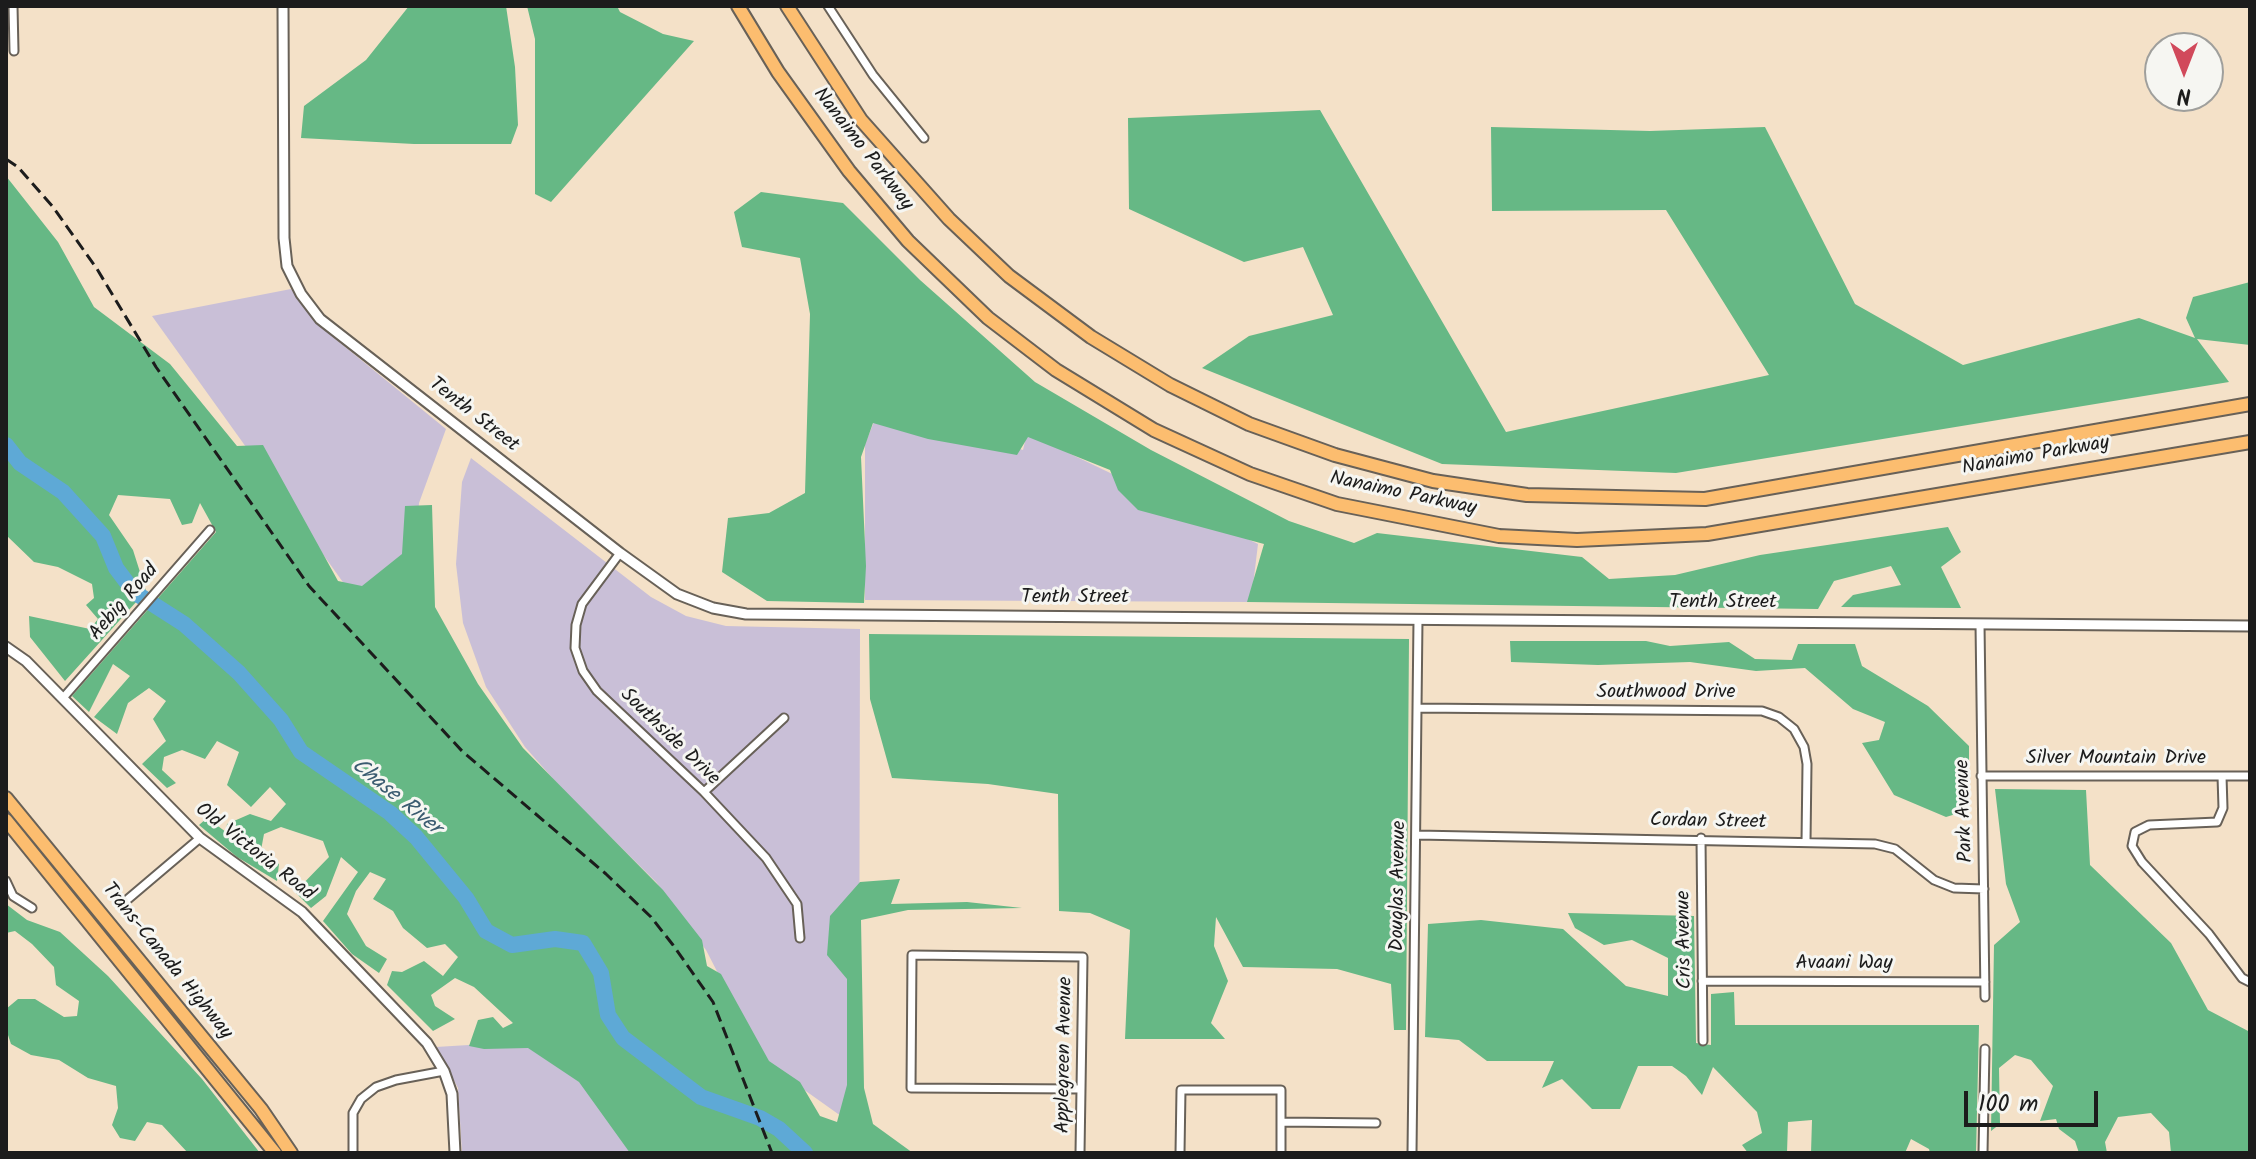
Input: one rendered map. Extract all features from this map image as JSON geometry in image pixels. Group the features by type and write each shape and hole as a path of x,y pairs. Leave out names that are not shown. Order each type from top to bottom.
{"highway":[{"name":"Nanaimo Parkway","path":"738,6 778,72 849,171 908,241 988,318 1056,370 1154,430 1250,474 1337,504 1499,536 1577,540 1707,534 2250,442"},
{"name":"Nanaimo Parkway","path":"787,6 861,120 949,219 1009,276 1091,337 1170,385 1249,424 1335,455 1433,481 1527,495 1705,499 2250,404"},
{"name":"Trans-Canada Highway","path":"6,798 261,1109 291,1153"},
{"name":"Trans-Canada Highway","path":"6,820 275,1153"}],"street":[{"path":"13,6 14,51"},
{"name":"Tenth Street","path":"283,6 284,238 287,266 301,294 320,319 620,553 677,594 713,608 746,614 2250,626"},
{"path":"828,6 865,64 924,138"},
{"name":"Aebig Road","path":"63,698 210,530"},
{"name":"Southside Drive","path":"620,553 582,604 576,625 575,648 583,671 597,691 704,792 766,858 797,904 800,938"},
{"name":"Douglas Avenue","path":"1412,1153 1418,620"},
{"name":"Park Avenue","path":"1980,624 1985,997"},
{"name":"Old Victoria Road","path":"6,647 26,661 200,838 302,912 427,1043 444,1071 452,1094 455,1153"},
{"name":"Southwood Drive","path":"1417,708 1762,711 1779,717 1794,729 1804,747 1806,842"},
{"path":"704,792 784,718"},
{"name":"Silver Mountain Drive","path":"1981,776 2250,776"},
{"path":"2222,776 2223,808 2217,822 2149,825 2135,832 2132,846 2142,862 2209,934 2242,978 2250,982"},
{"name":"Cordan Street","path":"1417,835 1701,838 1875,844 1895,849 1934,880 1954,888 1984,889"},
{"path":"128,899 200,838"},
{"name":"Cris Avenue","path":"1701,838 1703,1041"},
{"path":"6,881 13,896 32,908"},
{"name":"Applegreen Avenue","path":"1080,1153 1081,1089 1083,957 912,955 911,1088 1081,1089"},
{"name":"Avaani Way","path":"1702,981 1985,982"},
{"path":"1983,1153 1985,1049"},
{"path":"353,1153 353,1113 361,1099 376,1087 396,1080 444,1071"},
{"path":"1180,1153 1181,1090 1281,1090 1281,1153"},
{"path":"1281,1122 1376,1123"}],"shaded area":[{"path":"291,289 317,324 446,429 419,503 416,549 355,599 152,316"},
{"path":"880,407 1023,450 1027,433 1258,544 1251,602 865,600 865,444"},
{"path":"471,458 651,597 686,616 726,626 860,629 859,1110 848,1121 772,1067 757,1049 706,950 656,882 563,790 525,747 486,687 463,623 456,564 462,482"},
{"path":"550,1040 639,1153 462,1153 458,1088 436,1047"}],"green space":[{"path":"409,6 506,6 515,67 518,125 511,144 414,144 301,138 304,106 366,60"},
{"path":"527,6 617,6 620,12 663,34 694,41 551,202 535,194 535,39"},
{"path":"1320,110 1506,432 1769,375 1666,210 1492,211 1491,127 1650,131 1765,127 1855,304 1963,365 2139,318 2195,338 2186,318 2193,297 2250,282 2250,345 2197,339 2229,382 1676,473 1442,464 1202,368 1249,336 1333,315 1303,247 1244,262 1129,209 1128,118"},
{"path":"6,176 58,242 94,307 170,364 237,446 263,445 338,581 362,586 402,554 405,506 432,505 435,607 478,684 523,748 663,890 702,940 707,966 721,974 769,1061 800,1082 820,1116 837,1122 847,1085 847,979 827,955 830,916 860,882 900,879 891,904 967,902 1022,908 908,910 861,920 864,1088 873,1124 913,1153 630,1153 579,1082 528,1048 484,1049 469,1046 478,1020 493,1017 503,1028 513,1023 474,987 455,978 431,995 435,1006 455,1019 433,1031 387,985 392,971 402,972 424,961 443,976 458,957 445,944 427,948 403,928 393,911 373,899 386,879 370,872 356,891 347,914 366,946 387,959 379,973 352,954 323,921 358,872 341,857 326,896 311,908 295,892 329,857 323,841 281,827 264,834 261,850 279,864 277,881 237,857 199,825 207,818 226,832 227,824 250,814 271,821 286,804 270,787 251,807 227,785 239,752 217,741 205,759 182,750 164,757 162,770 176,783 167,788 142,764 166,741 153,719 166,701 149,688 128,703 117,734 94,717 130,676 113,664 89,712 72,696 216,532 200,503 192,523 182,525 170,499 118,495 109,515 133,550 146,591 65,681 30,637 29,616 90,629 98,619 86,605 94,598 92,584 58,567 34,562 6,535"},
{"path":"761,192 843,203 920,280 1035,382 1151,450 1289,521 1354,543 1377,533 1582,557 1609,579 1675,575 1760,555 1948,527 1961,552 1941,567 1961,608 1841,607 1853,595 1901,585 1891,566 1834,581 1818,609 1247,602 1264,544 1138,510 1118,490 1110,470 1028,437 1017,455 928,439 873,423 861,457 866,566 864,603 767,601 722,572 728,518 769,513 805,493 810,314 800,258 742,247 734,212"},
{"path":"869,634 1409,639 1406,1030 1394,1030 1391,984 1337,969 1243,967 1216,917 1214,946 1228,981 1211,1023 1225,1039 1125,1039 1130,930 1090,913 1059,911 1058,794 988,784 892,778 870,699"},
{"path":"1510,641 1646,641 1670,646 1729,642 1755,659 1792,660 1798,644 1855,644 1862,666 1928,706 1969,746 1969,810 1946,817 1894,795 1862,743 1879,740 1885,722 1853,709 1805,668 1756,671 1690,662 1598,665 1511,662"},
{"path":"1995,789 2086,790 2090,865 2171,943 2208,1010 2250,1032 2250,1153 2171,1153 2169,1132 2151,1113 2118,1117 2105,1142 2107,1153 2079,1153 2075,1141 2059,1129 2056,1119 2040,1121 2053,1086 2031,1060 2015,1055 1999,1068 2000,1124 1991,1131 1994,945 2020,922 2006,884"},
{"path":"6,904 27,920 60,932 108,976 202,1079 260,1153 188,1153 162,1125 147,1122 135,1141 120,1138 112,1125 118,1108 116,1086 88,1078 59,1060 31,1055 11,1044 6,1029 6,1009 18,999 35,999 64,1017 77,1016 79,1001 56,985 54,967 32,944 15,931 6,933"},
{"path":"1568,913 1694,916 1696,1043 1711,1045 1711,994 1734,992 1735,1025 1979,1025 1976,1153 1930,1153 1929,1149 1911,1139 1905,1153 1811,1153 1812,1120 1788,1122 1787,1153 1748,1153 1742,1145 1762,1133 1757,1112 1713,1067 1702,1095 1686,1076 1672,1066 1638,1066 1620,1109 1592,1109 1562,1079 1542,1088 1554,1061 1487,1061 1459,1040 1425,1037 1428,924 1481,920 1563,929 1626,986 1668,996 1668,958 1632,940 1604,945 1575,928"}],"waterway":[{"name":"Chase River","path":"6,445 20,463 63,492 103,536 116,568 134,592 184,624 239,673 281,720 301,752 390,813 416,837 466,898 486,931 512,945 555,939 583,943 601,973 608,1015 623,1038 701,1097 760,1118 779,1129 805,1153"}],"railway":[{"path":"6,159 18,167 53,207 97,269 156,367 309,586 462,751 606,874 651,917 673,945 713,1002 772,1153"}]}
